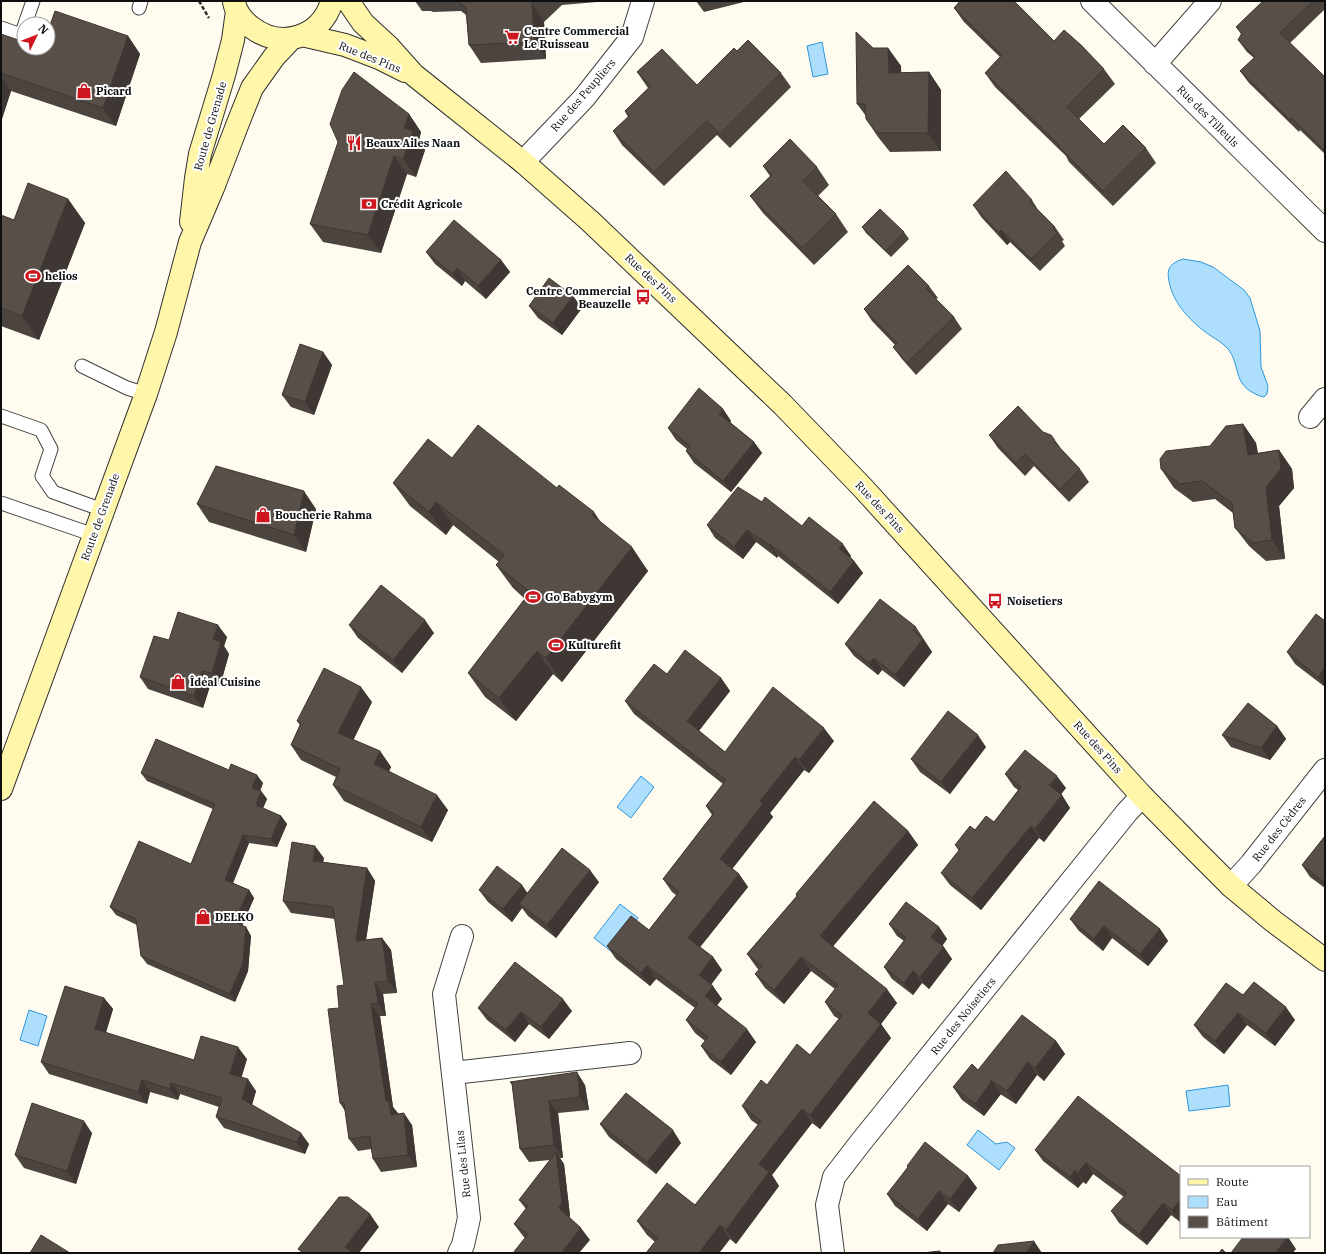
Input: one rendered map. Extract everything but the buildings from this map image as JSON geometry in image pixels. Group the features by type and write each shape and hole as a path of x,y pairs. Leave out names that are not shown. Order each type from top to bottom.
{"street":[{"name":"Route de Grenade","path":"1,788 146,394 166,332 190,242 252,88 274,57 297,37 312,30 321,22 332,1"},
{"name":"Rue des Pins","path":"348,1 384,52 523,162 590,221 783,405 863,488 1142,796 1231,886 1273,921 1325,960"},
{"name":"Rue des Peupliers","path":"523,162 584,98 632,37 643,1"},
{"name":"Rue des Tilleuls","path":"1092,1 1325,231"},
{"path":"1155,64 1210,1"},
{"name":"Route de Grenade","path":"190,242 196,178 200,154 233,40 233,5"},
{"name":"Rue des Pins","path":"233,5 246,24 259,34 275,39 297,37 384,52"},
{"path":"1310,417 1325,399"},
{"name":"Rue des Cèdres","path":"1231,886 1251,864 1325,770"},
{"name":"Rue des Noisetiers","path":"833,1253 827,1205 834,1178 871,1129 1127,812 1142,796"},
{"name":"Rue des Lilas","path":"459,1253 463,1245 469,1218 444,994 462,936"},
{"path":"453,1074 630,1053"}],"lane":[{"path":"28,16 34,1"},
{"path":"1,28 16,33"},
{"path":"82,366 127,388 146,394"},
{"path":"1,416 41,430 51,449 42,476 53,492 103,510"},
{"path":"1,503 94,535"}],"water":[{"path":"822,42 828,74 813,77 807,46"},
{"path":"1183,259 1201,262 1213,267 1244,290 1250,298 1260,331 1261,367 1268,386 1267,394 1264,397 1250,391 1245,386 1241,381 1232,355 1228,349 1190,319 1179,305 1171,289 1168,273 1170,267 1175,262"},
{"path":"641,776 654,787 631,818 617,807"},
{"path":"620,904 638,918 612,952 594,938"},
{"path":"29,1010 47,1016 38,1046 20,1040"},
{"path":"1228,1085 1230,1106 1189,1111 1186,1091"},
{"path":"978,1130 996,1144 1007,1142 1015,1148 999,1170 967,1145"}],"place":[{"name":"Centre Commercial Le Ruisseau","path":"512,37"},
{"name":"Picard","path":"84,91"},
{"name":"Beaux Ailes Naan","path":"354,143"},
{"name":"Crédit Agricole","path":"369,204"},
{"name":"helios","path":"33,276"},
{"name":"Centre Commercial Beauzelle","path":"643,297"},
{"name":"Boucherie Rahma","path":"263,515"},
{"name":"Go Babygym","path":"533,597"},
{"name":"Noisetiers","path":"995,601"},
{"name":"Kulturefit","path":"556,645"},
{"name":"Îdéal Cuisine","path":"178,682"},
{"name":"DELKO","path":"203,917"}]}
